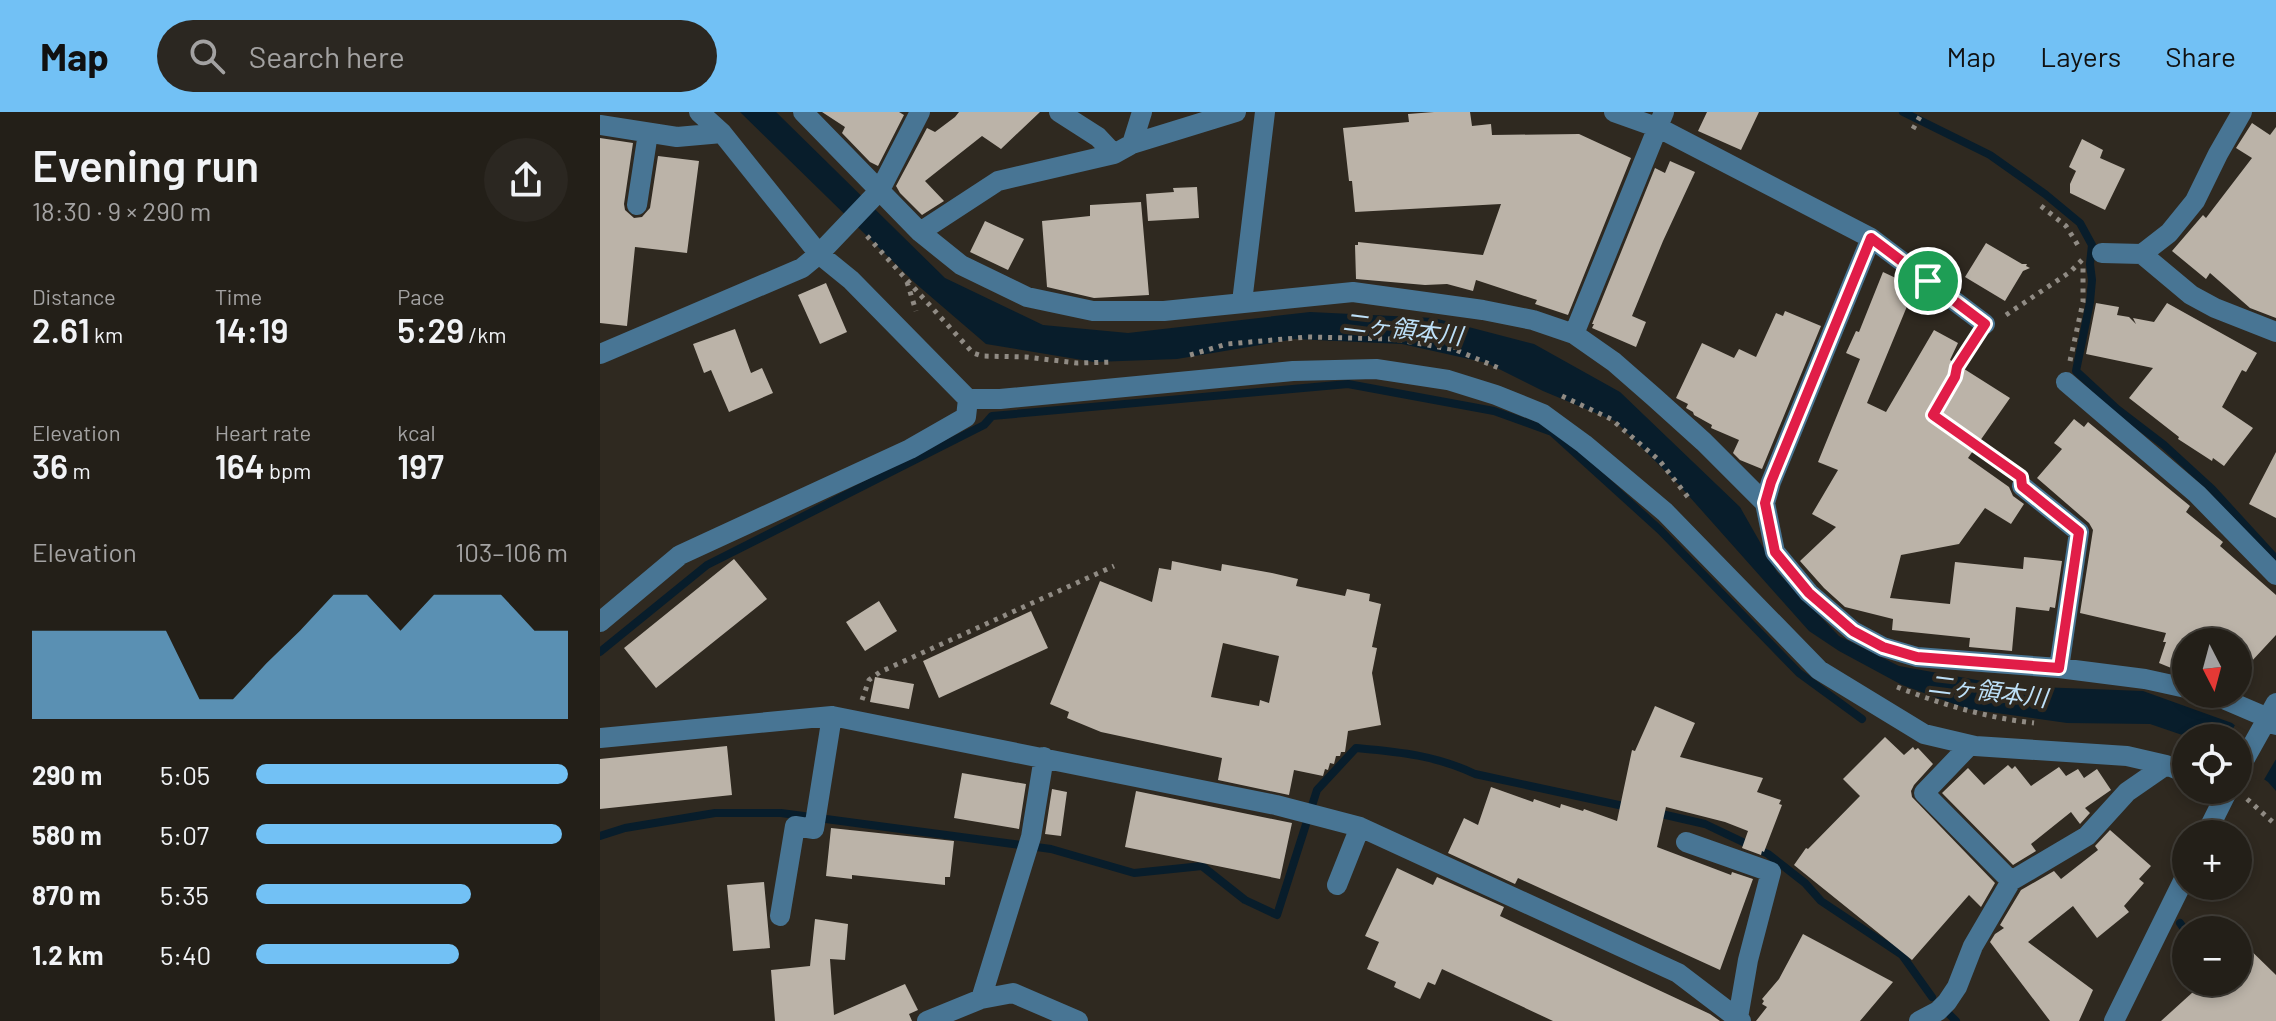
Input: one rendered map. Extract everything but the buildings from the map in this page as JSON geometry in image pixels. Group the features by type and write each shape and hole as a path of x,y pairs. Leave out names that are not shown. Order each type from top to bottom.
{"street":[{"path":"699,112 722,133 851,280 968,399 1000,399 1293,371 1376,369 1448,380 1543,414 1584,444 1665,512 1819,670 1924,734 1972,746 2127,756 2172,767"},
{"path":"803,112 877,194 920,232 961,265 1027,297 1093,311 1164,311 1353,292 1533,320 1574,334 1614,362 1704,442 1765,503"},
{"path":"600,354 802,268 877,194 920,112"},
{"path":"1059,112 1123,149"},
{"path":"1123,149 1142,112"},
{"path":"920,232 998,181 1123,149 1236,112"},
{"path":"1242,302 1265,112"},
{"path":"1614,112 1662,120 1871,238 1985,324"},
{"path":"2092,256 2142,254 2169,233 2195,201 2242,112"},
{"path":"1574,334 1662,120"},
{"path":"600,125 677,137 722,133"},
{"path":"637,205 648,133"},
{"path":"1871,238 1776,468 1765,503 1775,552 1809,593 1853,631 1883,647 1917,657 2059,668 2172,685"},
{"path":"2142,254 2191,295 2276,332"},
{"path":"2066,382 2197,494 2276,575"},
{"path":"600,622 680,555 910,449 966,417 968,399"},
{"path":"2022,486 2079,532 2059,668"},
{"path":"2244,708 2270,719 2252,748"},
{"path":"780,916 795,826 814,829 832,716"},
{"path":"600,738 832,716 1276,805 1360,827 1678,973 1740,1020 1748,960 1771,872 1686,842"},
{"path":"1972,746 1924,793 2011,881"},
{"path":"981,999 1031,837 1044,757"},
{"path":"1919,1021 1938,1011 1957,987 1973,946 2011,881 2087,836 2127,792 2166,765"},
{"path":"1337,885 1360,827"},
{"path":"2117,1019 2154,958 2176,900"},
{"path":"927,1021 981,999 1013,993 1078,1021"}],"path":[{"path":"1913,129 1922,113"},
{"path":"2041,206 2066,226 2079,245 2092,256"},
{"path":"867,235 973,353 1077,363 1121,361"},
{"path":"2022,486 2021,477 1933,415 1955,377 1957,367 1985,324 2014,311 2092,256"},
{"path":"2066,382 2092,256"},
{"path":"1177,356 1227,344 1308,337 1393,339 1456,350 1506,371"},
{"path":"1558,394 1611,419 1659,460 1694,505"},
{"path":"858,720 869,680 880,672 1114,566"},
{"path":"1887,683 1940,704 2046,725"},
{"path":"2245,804 2276,825"}],"water":[{"name":"二ヶ領本川","path":"740,112 776,112 945,278 1043,325 1128,333 1310,312 1434,318 1534,344 1620,392 1740,507 1777,572 1839,636 1899,666 2010,686 2143,691 2172,701 2172,708 2190,708 2233,724 2172,724 2172,732 2150,724 2067,723 1968,709 1902,685 1809,631 1679,485 1615,421 1487,363 1402,344 1295,339 1177,359 1094,362 986,344 915,283"},
{"path":"2252,740 2276,760 2276,791 2252,771"}],"pier":[{"path":"2252,735 2276,755 2262,783 2252,776"}],"waterway":[{"path":"1903,112 1990,155 2080,223 2092,245 2092,280 2076,371 2212,489 2276,559"},
{"path":"600,652 707,565 984,425 992,416 1348,384 1494,411 1552,432 1660,530 1799,673 1862,719"},
{"path":"600,836 625,828 715,813 781,813 1051,849 1134,873 1202,866 1245,900 1277,915 1317,790 1356,748 1431,758 1475,774 1628,807"},
{"path":"1657,813 1705,824 1768,854 1805,883 1821,901 1902,955 1932,997"},
{"path":"1948,1013 1956,1021"}],"route":[{"path":"1871,238 1928,281 1985,324 1957,367 1955,377 1933,415 2021,477 2022,486 2079,532 2059,668 1917,657 1883,647 1853,631 1809,593 1775,552 1765,503 1771,482 1871,238"}]}
